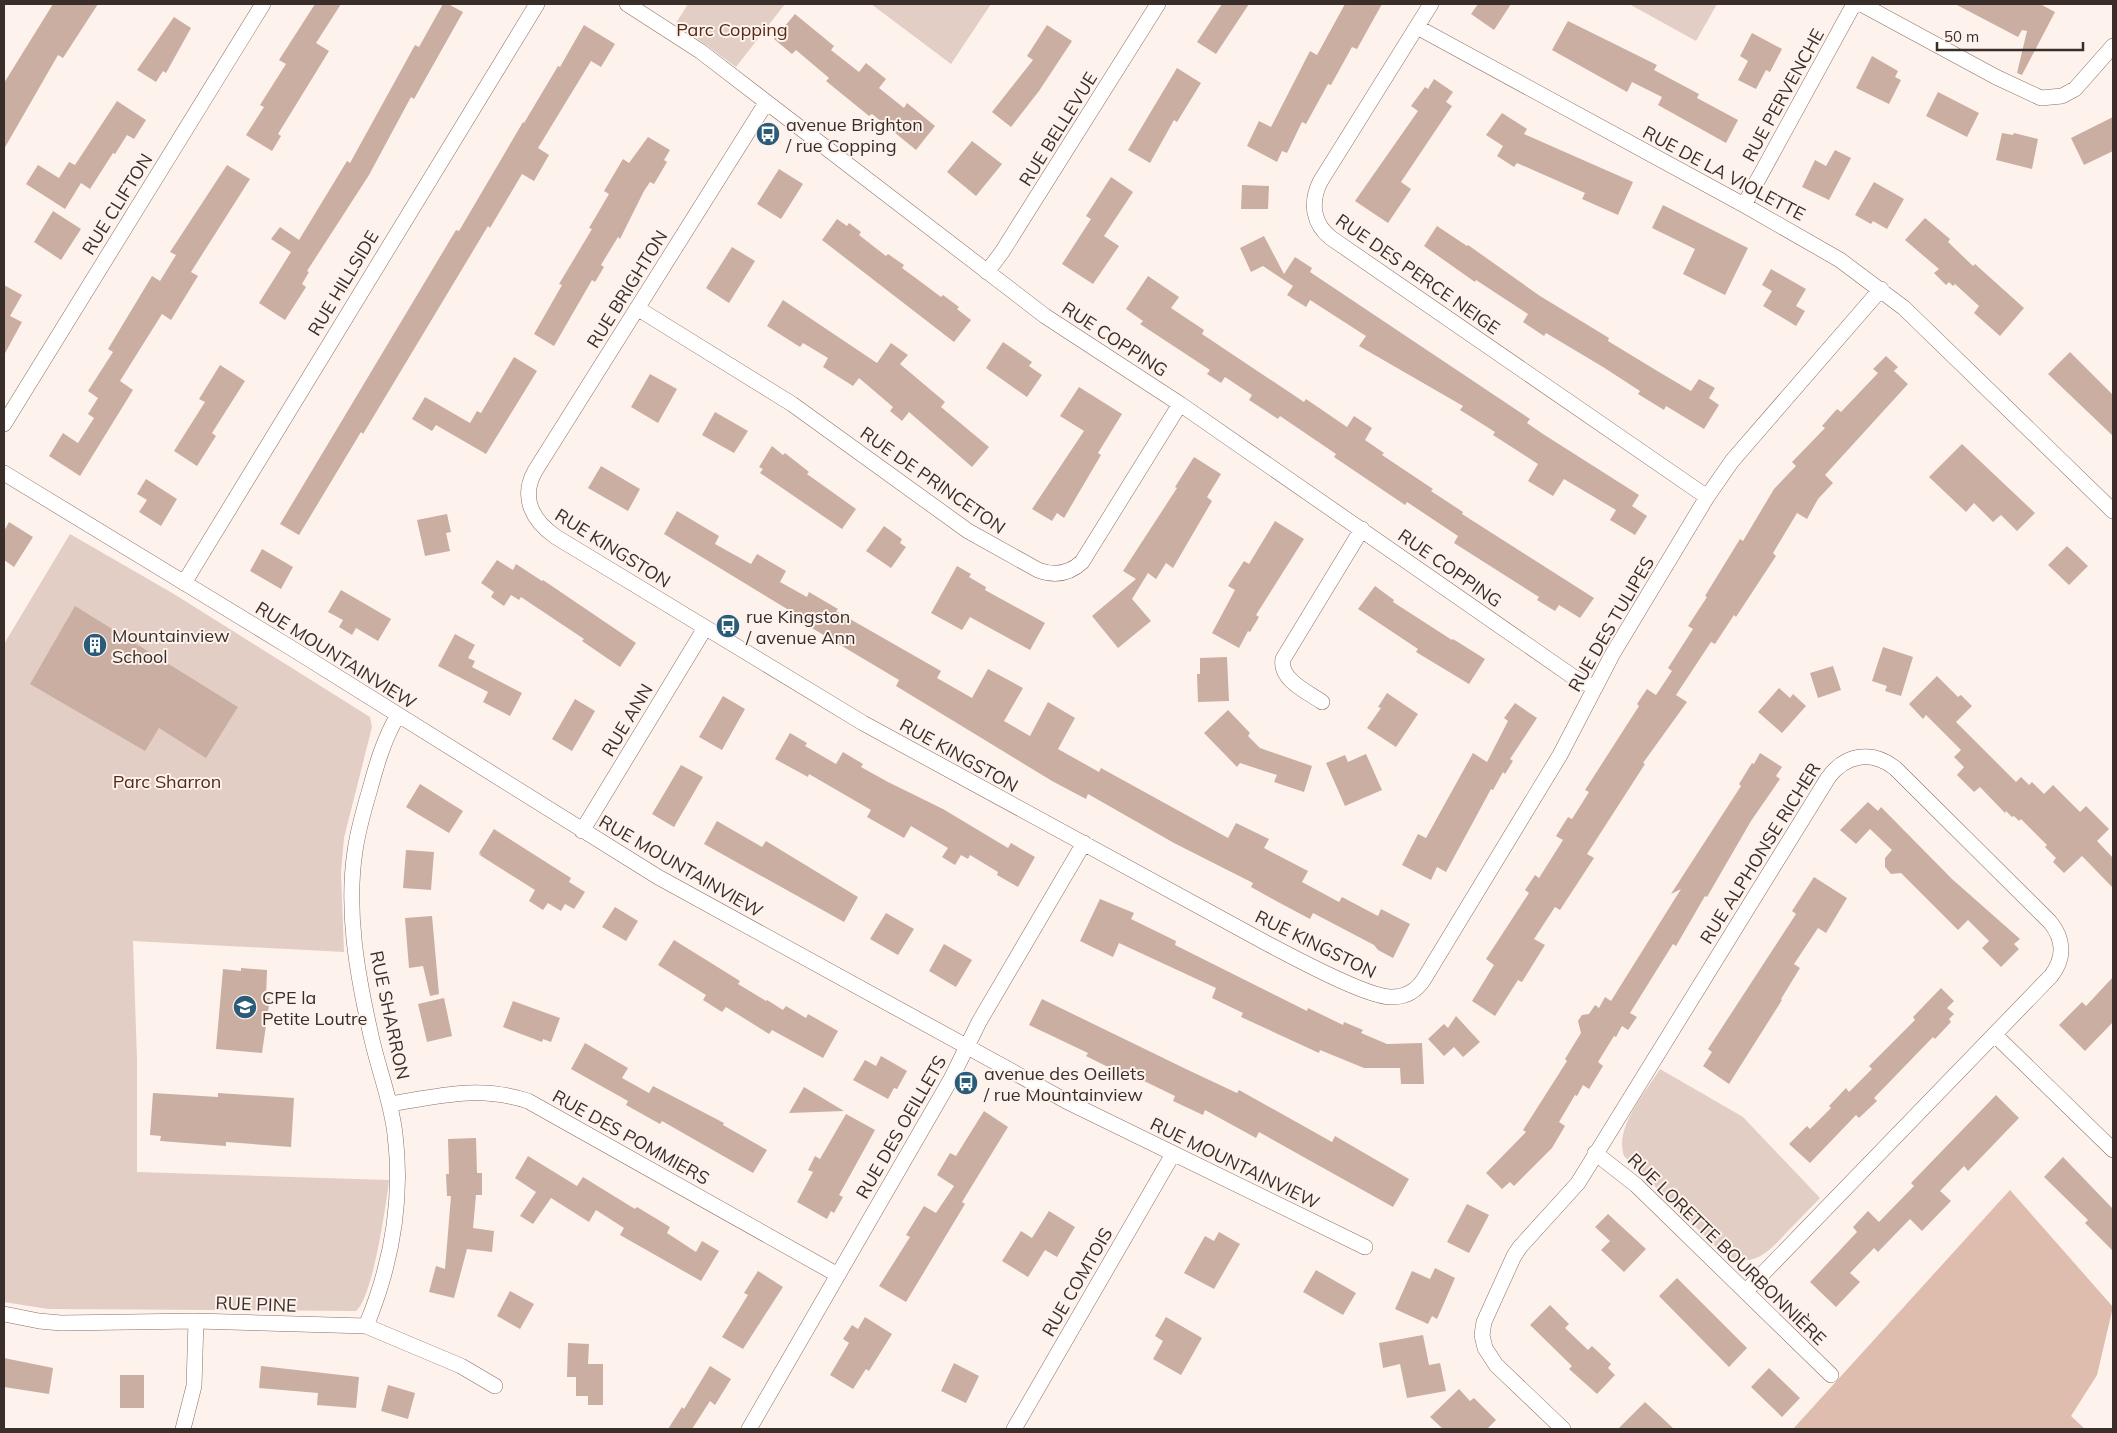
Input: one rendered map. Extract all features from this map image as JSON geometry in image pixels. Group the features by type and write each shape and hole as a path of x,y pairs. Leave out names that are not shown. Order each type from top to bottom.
{"street":[{"name":"RUE CLIFTON","path":"4,424 263,4"},
{"name":"RUE HILLSIDE","path":"184,583 537,4"},
{"name":"RUE COPPING","path":"627,4 700,51 1067,332 1180,404 1572,676 1595,688"},
{"name":"RUE BELLEVUE","path":"987,272 1002,252 1158,4"},
{"name":"RUE DES PERCE NEIGE","path":"1431,4 1320,182 1313,202 1317,222 1331,238 1707,497"},
{"name":"RUE PERVENCHE","path":"1744,204 1854,4"},
{"path":"1861,4 2004,81 2041,98 2056,98 2075,88 2113,46"},
{"name":"RUE DE LA VIOLETTE","path":"1417,27 1828,251 1881,289 2113,511"},
{"name":"RUE BRIGHTON","path":"528,498 530,484 535,471 766,103"},
{"name":"RUE DES TULIPES","path":"1404,996 1415,989 1424,979 1560,755 1612,655 1707,497 1732,461 1881,289"},
{"name":"RUE DE PRINCETON","path":"637,308 792,404 968,531 1038,570 1049,573 1067,572 1082,562 1180,404"},
{"name":"RUE MOUNTAINVIEW","path":"4,473 398,715 582,831 692,897 967,1048 1173,1154 1364,1247"},
{"name":"RUE KINGSTON","path":"528,498 534,517 544,528 863,723 1304,962 1377,995 1390,998 1404,996"},
{"path":"1322,702 1287,676 1283,668 1283,659 1362,529"},
{"name":"RUE ANN","path":"582,831 705,628"},
{"name":"RUE SHARRON","path":"366,1326 385,1276 394,1231 396,1152 390,1104 370,1032 354,938 352,899 355,853 365,807 386,737 398,715"},
{"name":"RUE ALPHONSE RICHER","path":"1563,1429 1491,1359 1485,1348 1483,1328 1487,1314 1517,1251 1572,1191 1828,778 1838,766 1856,757 1877,758 1895,768 2050,922 2058,934 2062,952 2056,971 1746,1291"},
{"name":"RUE DES OEILLETS","path":"749,1429 952,1079 980,1022 1084,843"},
{"path":"1995,1035 2113,1150"},
{"name":"RUE DES POMMIERS","path":"390,1104 470,1092 507,1094 528,1102 838,1275"},
{"name":"RUE LORETTE BOURBONNIÈRE","path":"1596,1153 1636,1185 1831,1374"},
{"name":"RUE COMTOIS","path":"1014,1429 1173,1154"},
{"name":"RUE PINE","path":"4,1314 32,1320 61,1322 196,1321 366,1326 461,1366 495,1386"},
{"path":"183,1429 194,1386 196,1321"}],"green space":[{"name":"Parc Copping","path":"688,4 785,4 736,67 676,23"},
{"path":"871,4 991,4 951,64"},
{"path":"1629,4 1717,4 1696,41"},
{"name":"Parc Sharron","path":"70,534 174,594 370,717 372,727 344,838 341,873 344,952 133,941 137,1059 137,1172 389,1180 382,1229 373,1270 368,1288 356,1311 48,1309 4,1302 4,644"},
{"path":"1660,1069 1743,1117 1820,1198 1772,1247 1758,1257 1750,1260 1741,1260 1721,1252 1624,1156 1622,1145 1627,1122"}],"shaded area":[{"path":"2010,1190 2113,1307 2097,1375 2071,1416 2085,1429 1793,1429"}],"building":[{"path":"53,4 98,4 63,58 58,55 4,149 4,83"},
{"path":"315,4 341,4 316,43 329,51 278,134 281,136 272,151 246,135 264,107 260,105 286,64 279,60"},
{"path":"443,4 448,4 463,12 414,99 411,97 369,175 307,271 309,272 302,284 306,287 285,320 259,303 291,252 271,239 280,227 299,240 347,161 350,163 415,45 419,47"},
{"path":"1222,4 1249,4 1216,54 1197,42"},
{"path":"1345,4 1382,4 1357,49 1352,47 1331,85 1328,84 1306,124 1302,122 1287,153 1282,151 1277,162 1247,146 1259,121 1271,127 1310,51 1317,55"},
{"path":"1478,4 1511,4 1494,30 1471,14"},
{"path":"1955,4 2040,4 2055,12 2022,75 2017,73 2027,31 2022,30 2018,37"},
{"path":"795,14 834,46 831,50 859,72 866,63 886,79 879,88 904,108 907,103 935,126 916,150 872,114 869,116 826,81 829,78 796,50 792,54 774,39"},
{"path":"174,17 191,28 166,73 163,71 156,82 137,70"},
{"path":"1568,21 1657,65 1654,70 1699,94 1697,98 1738,120 1726,143 1658,105 1662,97 1632,82 1627,92 1552,50"},
{"path":"584,25 615,44 601,67 591,61 538,148 549,155 534,181 522,174 490,228 488,226 363,434 361,432 299,535 280,524 456,230 459,231 523,122 558,66 560,67"},
{"path":"1047,25 1072,41 1039,91 1011,127 992,112 1033,60 1027,56"},
{"path":"1752,33 1782,49 1770,72 1766,70 1756,89 1738,80 1748,61 1740,56"},
{"path":"1872,56 1898,71 1895,77 1901,80 1889,104 1856,88"},
{"path":"1177,68 1201,83 1177,122 1174,120 1150,163 1128,150"},
{"path":"1434,79 1453,92 1446,102 1452,106 1401,182 1411,189 1388,223 1355,201 1418,111 1411,106 1425,87 1428,89"},
{"path":"1938,92 1979,113 1967,137 1926,116"},
{"path":"117,101 146,120 134,139 127,135 90,189 81,183 65,209 26,184 38,165 59,178 69,162 75,165"},
{"path":"1502,113 1527,129 1524,134 1633,182 1618,215 1582,199 1585,193 1517,163 1514,167 1497,156 1503,146 1486,135"},
{"path":"2113,117 2113,151 2084,165 2071,138"},
{"path":"2002,133 2013,135 2014,133 2038,139 2032,169 1996,160"},
{"path":"648,137 670,150 664,160 667,162 654,184 650,182 644,191 620,239 618,237 601,265 604,267 595,282 592,280 554,346 534,334 562,285 559,284 592,229 589,228 609,194 604,191 623,159 629,163"},
{"path":"972,141 1002,164 976,196 947,172"},
{"path":"1835,150 1851,158 1829,200 1802,187 1815,160 1826,166"},
{"path":"227,165 250,179 191,272 198,276 171,320 162,314 120,381 133,390 80,476 49,456 63,433 78,443 94,418 88,414 98,398 88,391 113,352 108,349 152,276 160,281 176,255 170,252"},
{"path":"779,169 803,184 781,219 757,204"},
{"path":"1111,177 1133,192 1104,236 1119,246 1093,284 1062,264 1091,219 1086,216"},
{"path":"1874,182 1904,199 1887,229 1873,221 1871,224 1855,215"},
{"path":"1242,185 1269,186 1268,209 1241,209"},
{"path":"1663,205 1748,248 1725,295 1683,274 1695,249 1652,228"},
{"path":"53,211 81,229 61,260 34,242"},
{"path":"1925,218 1950,239 1948,242 1973,266 1975,264 2024,308 2000,336 1974,313 1979,306 1955,284 1953,286 1949,282 1946,285 1934,273 1939,269 1905,240"},
{"path":"837,219 847,226 849,223 861,232 859,235 886,256 888,254 904,265 902,268 941,297 943,295 959,307 957,309 971,320 954,342 822,240"},
{"path":"1437,226 1468,245 1540,296 1609,338 1608,341 1691,391 1699,379 1715,388 1709,398 1719,405 1704,429 1666,406 1664,410 1638,394 1640,391 1603,367 1546,333 1544,336 1523,322 1528,314 1476,280 1475,282 1424,246"},
{"path":"1264,236 1284,274 1295,257 1312,268 1310,272 1530,419 1527,423 1639,495 1632,506 1647,516 1635,535 1610,520 1616,510 1564,479 1553,496 1528,481 1538,464 1493,435 1495,432 1460,410 1463,406 1359,346 1366,336 1310,300 1306,307 1287,295 1293,286 1263,266 1251,272 1240,248"},
{"path":"732,247 755,261 729,303 706,288"},
{"path":"1771,269 1806,289 1796,306 1805,311 1796,326 1763,306 1772,291 1762,285"},
{"path":"1148,276 1179,297 1171,308 1204,330 1202,334 1304,402 1306,399 1347,427 1354,416 1372,428 1365,440 1384,453 1382,455 1433,489 1431,491 1463,512 1462,514 1594,598 1580,618 1559,605 1555,611 1537,600 1539,597 1454,543 1458,536 1407,502 1405,505 1334,457 1336,454 1280,416 1278,419 1249,400 1252,395 1225,377 1221,383 1207,374 1210,370 1140,324 1143,321 1126,309"},
{"path":"4,285 22,295 10,316 22,322 4,355"},
{"path":"783,300 877,363 891,343 908,355 900,364 945,402 941,407 989,447 972,467 909,412 902,421 890,411 893,407 859,378 853,386 823,367 828,358 803,343 800,347 767,326"},
{"path":"1003,342 1032,362 1029,366 1042,375 1027,397 986,368"},
{"path":"2070,352 2113,395 2113,436 2048,374"},
{"path":"1886,356 1898,367 1894,371 1908,384 1825,475 1833,483 1818,499 1807,519 1797,513 1773,553 1776,556 1736,617 1734,615 1715,644 1711,642 1676,695 1687,702 1643,763 1645,764 1587,854 1594,858 1560,910 1555,907 1534,939 1545,945 1522,982 1518,980 1495,1016 1472,1001 1494,965 1486,959 1529,893 1525,890 1535,875 1539,878 1563,840 1556,836 1568,817 1572,819 1589,792 1585,790 1639,706 1637,704 1647,689 1656,695 1672,671 1668,668 1693,629 1688,626 1707,597 1705,596 1740,539 1743,541 1774,489 1796,466 1792,462 1825,428 1822,426 1837,409 1841,412 1878,373 1873,369"},
{"path":"514,357 537,371 486,454 436,425 432,431 412,419 425,397 470,423 477,411 481,413"},
{"path":"220,365 245,381 212,433 216,436 197,466 174,451 205,402 199,399"},
{"path":"650,374 677,389 658,423 631,407"},
{"path":"1079,387 1122,414 1098,453 1101,455 1064,518 1057,513 1052,521 1032,509 1084,431 1060,416"},
{"path":"715,412 748,431 734,453 702,435"},
{"path":"1962,444 2035,513 2017,531 2001,515 1993,522 1974,503 1966,512 1929,477"},
{"path":"772,446 783,455 785,453 809,472 807,474 856,509 842,529 760,473 763,469 759,467"},
{"path":"1194,457 1221,474 1207,497 1212,501 1173,568 1166,563 1156,579 1148,573 1132,599 1151,621 1118,648 1092,616 1136,579 1123,571 1177,488 1175,487"},
{"path":"601,466 640,489 628,511 588,488"},
{"path":"146,479 177,499 161,526 139,512 147,500 137,494"},
{"path":"677,511 719,536 715,544 751,564 757,554 786,571 780,582 807,597 809,592 838,609 836,611 941,671 937,678 972,698 988,669 1023,688 1004,721 1030,736 1048,702 1075,718 1058,749 1099,772 1101,768 1228,838 1236,823 1269,839 1264,848 1308,871 1302,882 1339,902 1342,897 1378,916 1381,909 1410,924 1393,958 1378,950 1374,945 1313,913 1310,919 1278,902 1251,887 1253,883 1174,843 1088,794 1086,799 1052,781 896,686 899,680 785,612 787,609 664,534"},
{"path":"447,514 451,532 446,533 450,551 425,556 417,520"},
{"path":"1275,521 1304,539 1256,615 1259,617 1250,632 1248,631 1239,648 1212,633 1235,590 1228,586 1244,561 1249,564"},
{"path":"9,522 33,537 14,567 4,560 4,531"},
{"path":"884,526 902,539 900,543 906,547 891,568 866,551"},
{"path":"2067,546 2088,566 2069,585 2048,565"},
{"path":"262,549 293,567 281,589 250,571"},
{"path":"497,560 513,570 516,564 543,580 636,643 620,667 582,641 584,639 521,597 519,600 511,595 504,606 491,597 494,592 481,583"},
{"path":"957,566 971,574 969,577 986,587 985,590 1045,623 1030,650 970,617 962,630 931,613"},
{"path":"1375,586 1394,600 1393,602 1485,659 1469,684 1416,652 1418,649 1358,609"},
{"path":"341,590 391,619 378,641 356,628 352,635 339,627 343,620 328,612"},
{"name":"Mountainview School","path":"75,606 238,707 206,758 159,728 145,751 30,684"},
{"path":"455,634 475,645 468,658 475,661 472,667 522,693 510,716 483,702 488,692 438,666"},
{"path":"1883,647 1913,657 1901,696 1885,691 1887,686 1872,681"},
{"path":"1227,657 1229,701 1198,702 1197,674 1200,674 1200,658"},
{"path":"1833,666 1841,690 1818,698 1810,673"},
{"path":"1937,676 1958,697 1961,695 1972,706 1956,722 2016,782 2021,777 2029,785 2032,782 2044,794 2053,785 2080,812 2086,806 2109,829 2097,841 2113,858 2113,888 2082,856 2064,873 2053,862 2056,858 2045,847 2047,845 2021,819 2019,821 2006,811 2005,813 1980,787 1974,792 1957,775 1964,767 1954,757 1961,750 1926,715 1923,719 1909,704"},
{"path":"1779,688 1790,698 1793,694 1806,706 1782,733 1758,712"},
{"path":"1387,693 1418,714 1396,747 1367,728 1381,708 1378,707"},
{"path":"723,696 745,709 722,750 699,737"},
{"path":"575,699 595,711 572,751 552,739"},
{"path":"1515,703 1537,718 1510,759 1513,761 1505,774 1503,772 1493,790 1491,789 1446,872 1437,867 1431,880 1402,865 1418,834 1426,838 1473,753 1487,762 1508,721 1504,718"},
{"path":"1228,710 1250,733 1248,736 1260,748 1312,766 1304,792 1274,782 1277,775 1240,763 1237,767 1204,733"},
{"path":"790,733 807,743 805,746 836,764 843,752 863,764 861,767 943,809 1008,848 1011,843 1035,857 1018,887 997,875 998,872 970,855 968,859 961,855 955,865 942,857 948,848 911,826 904,838 867,817 871,810 809,774 808,777 775,759"},
{"path":"1760,753 1782,767 1776,776 1780,779 1751,821 1676,946 1673,944 1630,1013 1637,1017 1628,1030 1622,1026 1616,1037 1614,1036 1598,1062 1603,1066 1589,1089 1583,1085 1577,1096 1575,1095 1559,1122 1565,1126 1552,1148 1514,1186 1510,1182 1502,1189 1486,1173 1526,1132 1523,1130 1567,1061 1565,1059 1581,1033 1578,1021 1582,1015 1589,1014 1595,1005 1599,1008 1605,997 1611,1001 1681,889 1671,894 1741,786 1739,784"},
{"path":"1366,754 1382,790 1345,806 1326,763 1345,755 1348,762"},
{"path":"681,765 703,777 674,827 652,814"},
{"path":"420,784 463,811 449,833 406,807"},
{"path":"1868,802 1878,811 1881,807 1952,879 2020,939 2014,944 2019,949 2001,967 1982,948 1989,941 1968,920 1958,930 1901,873 1891,874 1885,867 1885,858 1892,850 1870,829 1856,844 1840,830"},
{"path":"717,821 762,847 766,841 858,897 844,922 704,844"},
{"path":"494,829 571,878 569,882 585,892 574,909 565,904 561,911 548,903 543,910 529,901 535,890 478,854 482,855 479,853"},
{"path":"406,850 434,852 431,890 403,888"},
{"path":"1814,877 1847,898 1826,933 1818,928 1794,964 1800,968 1729,1084 1703,1066 1712,1052 1708,1049 1796,914 1792,911"},
{"path":"1100,899 1134,913 1131,919 1176,941 1175,945 1307,1011 1308,1008 1343,1025 1344,1022 1363,1030 1361,1033 1387,1044 1422,1043 1424,1084 1401,1084 1400,1068 1364,1068 1320,1050 1319,1053 1241,1017 1243,1013 1212,998 1216,988 1119,943 1113,957 1080,941"},
{"path":"615,907 638,921 626,941 602,927"},
{"path":"886,913 914,929 898,955 870,939"},
{"path":"432,916 439,994 430,996 423,966 409,968 405,918"},
{"path":"674,940 740,981 738,984 766,1001 783,1010 786,1006 806,1018 808,1014 838,1031 823,1058 772,1030 769,1034 726,1007 722,1012 703,1000 706,995 658,965"},
{"path":"944,944 972,960 956,987 929,971"},
{"path":"241,968 267,970 266,998 270,998 262,1053 216,1049 223,969 241,971"},
{"path":"2113,977 2113,1022 2085,1051 2059,1025 2082,1002 2086,1006"},
{"path":"1941,988 1954,1001 1947,1008 1954,1014 1949,1019 1951,1022 1935,1039 1933,1037 1874,1098 1877,1101 1859,1118 1856,1115 1810,1163 1789,1144 1807,1126 1810,1129 1831,1108 1829,1106 1846,1088 1849,1092 1872,1069 1869,1066 1915,1020 1913,1017"},
{"path":"444,998 452,1036 427,1042 418,1004"},
{"path":"1042,999 1237,1093 1239,1090 1332,1142 1335,1136 1409,1179 1393,1207 1259,1132 1256,1138 1205,1110 1203,1115 1173,1101 1175,1096 1111,1065 1110,1068 1086,1056 1088,1053 1029,1025"},
{"path":"513,1001 560,1018 551,1042 543,1039 542,1042 503,1027"},
{"path":"1456,1016 1480,1042 1463,1057 1454,1047 1444,1056 1428,1039 1444,1024 1448,1028"},
{"path":"585,1043 628,1068 622,1078 649,1093 653,1086 724,1123 723,1125 767,1150 753,1173 662,1121 660,1124 626,1105 628,1101 571,1069"},
{"path":"881,1056 907,1071 897,1089 894,1088 888,1099 853,1080 865,1060 876,1066"},
{"path":"804,1087 844,1111 789,1113"},
{"path":"153,1093 218,1097 218,1093 294,1098 291,1147 226,1142 226,1146 160,1141 161,1136 150,1135"},
{"path":"1996,1095 2019,1118 1968,1171 1964,1166 1940,1191 1951,1201 1922,1231 1910,1219 1878,1252 1874,1248 1850,1273 1860,1282 1836,1307 1810,1282 1857,1232 1853,1227 1868,1211 1879,1222 1914,1186 1911,1183"},
{"path":"984,1111 1008,1127 962,1202 965,1204 906,1302 879,1286 910,1237 906,1235 924,1206 936,1213 954,1186 937,1175 950,1153 956,1156"},
{"path":"846,1114 875,1130 839,1195 843,1197 834,1213 831,1211 827,1219 797,1202 813,1172 808,1170 815,1156 820,1159"},
{"path":"476,1138 477,1173 482,1173 482,1195 476,1195 473,1228 494,1231 492,1252 467,1249 454,1298 429,1292 436,1266 445,1269 451,1196 447,1196 446,1174 449,1174 448,1139"},
{"path":"528,1156 577,1186 583,1177 635,1209 637,1207 670,1227 667,1233 696,1252 702,1241 719,1251 701,1281 620,1235 624,1228 596,1210 589,1222 551,1198 533,1224 520,1216 536,1192 515,1178"},
{"path":"2063,1157 2113,1209 2113,1251 2085,1223 2088,1220 2044,1177"},
{"path":"1467,1204 1489,1215 1469,1253 1447,1242"},
{"path":"1049,1211 1075,1227 1057,1257 1045,1250 1028,1277 1002,1261 1021,1231 1032,1238"},
{"path":"1608,1214 1646,1249 1624,1272 1601,1250 1610,1241 1595,1227"},
{"path":"1219,1232 1240,1244 1214,1289 1184,1273 1205,1236 1214,1241"},
{"path":"1435,1268 1455,1278 1437,1319 1432,1316 1428,1324 1395,1309 1412,1271 1430,1279"},
{"path":"1316,1270 1356,1293 1343,1315 1303,1292"},
{"path":"758,1271 783,1287 743,1349 722,1337 748,1295 744,1293"},
{"path":"1677,1278 1747,1348 1729,1367 1659,1296"},
{"path":"510,1291 534,1304 520,1329 497,1316"},
{"path":"1550,1305 1569,1324 1565,1328 1588,1350 1592,1346 1611,1364 1608,1368 1615,1375 1597,1394 1569,1369 1572,1366 1530,1325"},
{"path":"865,1317 892,1334 869,1371 866,1369 853,1389 830,1375 849,1343 843,1339 852,1325 858,1329"},
{"path":"1166,1317 1202,1338 1181,1375 1153,1359 1163,1341 1155,1336"},
{"path":"1423,1335 1429,1365 1440,1363 1446,1391 1407,1398 1400,1364 1383,1368 1379,1343"},
{"path":"568,1343 589,1344 588,1364 603,1364 603,1405 588,1405 588,1396 576,1396 576,1377 567,1377"},
{"path":"4,1358 53,1368 49,1394 4,1387"},
{"path":"954,1363 979,1376 966,1403 941,1391"},
{"path":"261,1366 359,1377 356,1408 317,1405 318,1393 259,1388"},
{"path":"710,1366 731,1379 715,1405 710,1401 692,1429 668,1429 682,1407 684,1409"},
{"path":"1769,1368 1800,1398 1782,1417 1751,1387"},
{"path":"120,1375 144,1375 144,1408 120,1408"},
{"path":"388,1385 415,1393 408,1419 381,1411"},
{"path":"1459,1389 1470,1401 1474,1398 1496,1420 1487,1429 1443,1429 1430,1417"},
{"path":"1645,1402 1674,1429 1618,1429"}],"place":[{"name":"avenue Brighton / rue Copping","path":"768,134"},
{"name":"rue Kingston / avenue Ann","path":"728,626"},
{"name":"Mountainview School","path":"95,645"},
{"name":"CPE la Petite Loutre","path":"245,1007"},
{"name":"avenue des Oeillets / rue Mountainview","path":"966,1083"}]}
